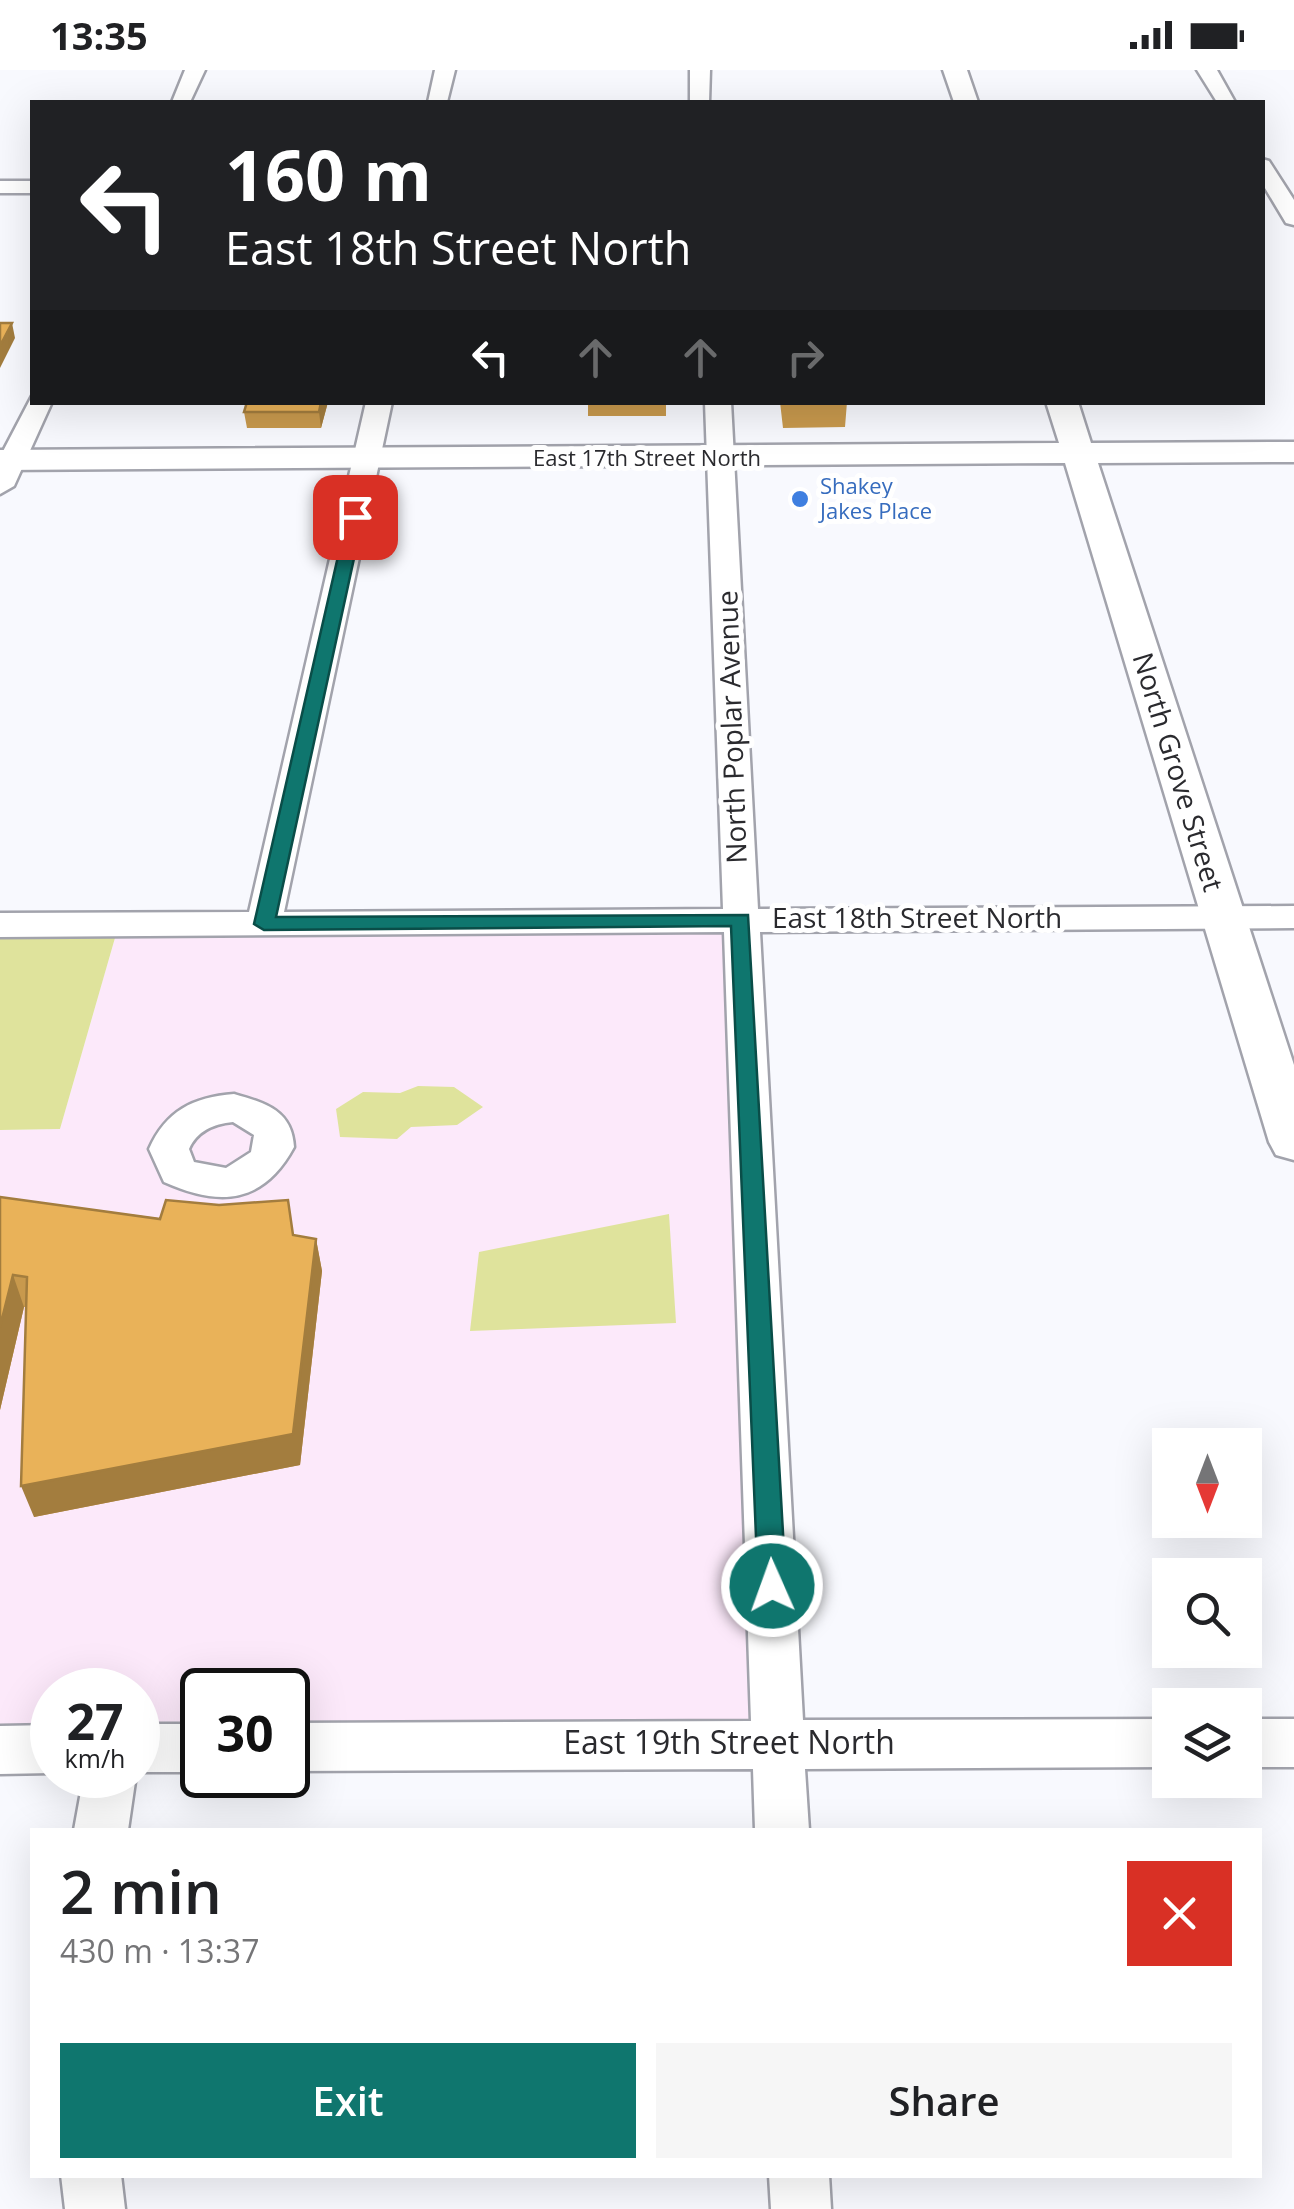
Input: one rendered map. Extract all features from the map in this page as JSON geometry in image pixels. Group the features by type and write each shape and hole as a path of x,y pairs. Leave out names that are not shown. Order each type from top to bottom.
{"street":[{"path":"181,100 195,70"},
{"path":"438,100 445,70"},
{"path":"700,70 700,100"},
{"path":"955,70 965,100"},
{"path":"1206,70 1225,100"},
{"path":"1273,179 1294,218"},
{"path":"0,187 30,187"},
{"path":"4,469 37,405"},
{"path":"264,924 377,405"},
{"name":"North Poplar Avenue","path":"718,405 782,1828"},
{"name":"North Grove Street","path":"1063,405 1294,1142"},
{"name":"East 17th Street North","path":"4,469 367,459 1294,452"},
{"name":"East 18th Street North","path":"0,925 1294,916"},
{"name":"East 19th Street North","path":"310,1747 1152,1743"},
{"path":"1262,1743 1294,1743"},
{"path":"0,1750 30,1749"},
{"path":"100,1828 106,1798"},
{"path":"91,2178 94,2209"},
{"path":"799,2178 800,2209"}],"shaded area":[{"path":"741,919 778,1742 310,1747 310,1668 180,1668 180,1748 160,1749 160,1668 30,1668 30,1750 0,1750 0,1130 60,1129 119,924"}],"green space":[{"path":"119,924 60,1129 0,1130 0,925"},
{"path":"418,1086 454,1087 483,1107 457,1125 411,1127 397,1139 340,1137 336,1109 363,1092 400,1093"},
{"path":"669,1214 676,1323 470,1331 479,1252"}],"building":[{"path":"0,323 12,323 0,346"},
{"path":"246,405 320,405 319,412 244,412"},
{"path":"0,1197 160,1219 166,1200 219,1205 288,1200 293,1235 316,1239 293,1434 21,1486 27,1277 13,1275 0,1327"}],"place":[{"name":"Shakey Jakes Place","path":"800,499"}],"route":[{"path":"355,517 272,906 264,924 741,919 772,1586"}]}
